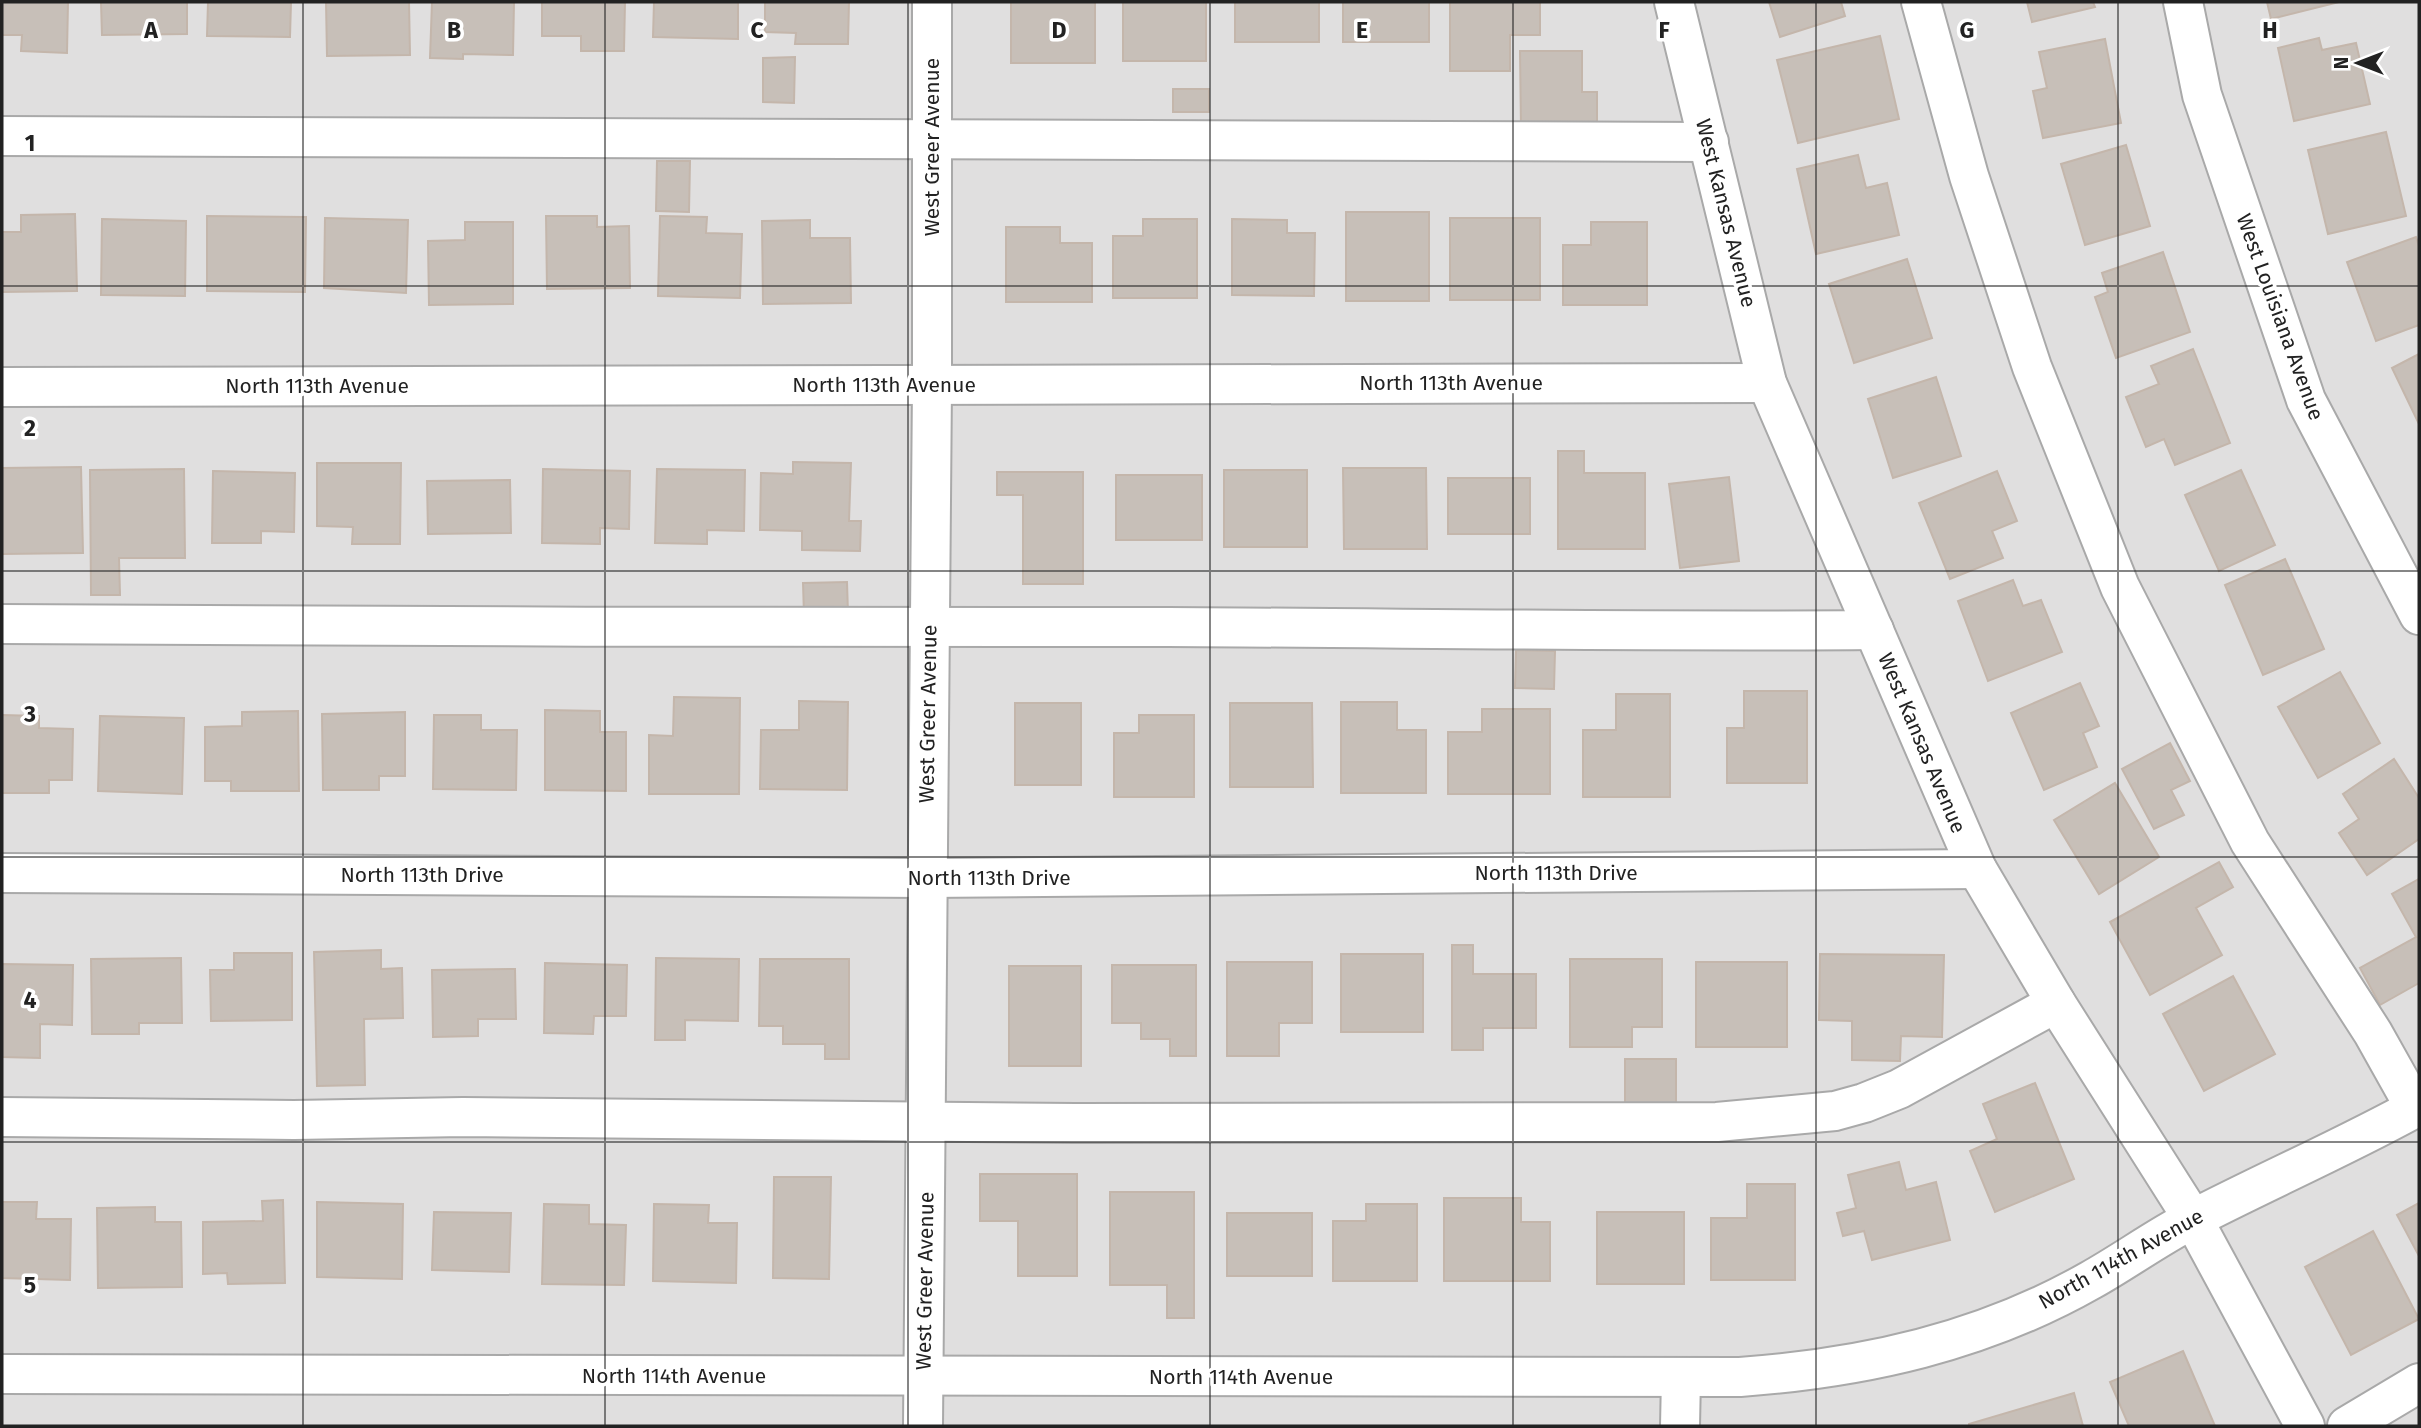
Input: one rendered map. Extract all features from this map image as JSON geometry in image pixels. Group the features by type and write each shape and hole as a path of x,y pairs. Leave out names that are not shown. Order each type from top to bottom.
{"street":[{"name":"West Greer Avenue","path":"923,1426 932,385 932,2"},
{"name":"West Kansas Avenue","path":"1674,2 1767,383 1977,869 2056,1003 2193,1219 2305,1426"},
{"path":"1920,2 1969,176 2032,367 2120,587 2250,842 2373,1033 2417,1107"},
{"name":"West Louisiana Avenue","path":"2183,2 2203,96 2306,400 2419,615"},
{"path":"2,136 1709,142"},
{"name":"North 113th Avenue","path":"2,387 1767,383"},
{"path":"2,624 1588,632 1874,629"},
{"name":"North 113th Drive","path":"2,873 926,878 1977,869"},
{"path":"2,1117 294,1120 463,1117 926,1122 1676,1122 1804,1115 1835,1111 1899,1089 2056,1003"},
{"name":"North 114th Avenue","path":"2,1374 1681,1377 1806,1372 1881,1360 1943,1343 2018,1314 2090,1281 2193,1219 2417,1107"},
{"path":"1681,1377 1681,1426"},
{"path":"2347,1426 2419,1383"}],"shaded area":[{"path":"2,2 2419,2 2419,1426 2,1426"}],"building":[{"path":"2,2 68,2 67,53 21,51 22,35 2,35"},
{"path":"101,2 187,2 187,34 102,35"},
{"path":"208,2 291,2 290,37 207,36"},
{"path":"326,2 409,2 410,55 327,56"},
{"path":"432,2 514,2 513,55 463,54 463,59 430,58"},
{"path":"542,2 625,2 624,51 581,51 581,36 542,36"},
{"path":"654,2 738,2 738,39 653,37"},
{"path":"765,2 849,2 848,44 795,44 796,33 765,32"},
{"path":"1011,2 1095,2 1095,63 1011,63"},
{"path":"1123,2 1206,2 1206,61 1123,61"},
{"path":"1235,2 1319,2 1319,42 1235,42"},
{"path":"1343,2 1429,2 1429,42 1343,42"},
{"path":"1450,2 1540,2 1540,35 1510,35 1510,71 1450,71"},
{"path":"1769,2 1841,2 1845,16 1780,37"},
{"path":"2027,2 2093,2 2095,7 2032,22"},
{"path":"2267,2 2339,2 2271,19"},
{"path":"1880,36 1899,119 1798,143 1777,60"},
{"path":"2319,38 2322,50 2356,43 2370,104 2294,121 2278,48"},
{"path":"2105,39 2121,123 2043,138 2033,91 2047,88 2039,52"},
{"path":"1520,51 1582,51 1582,92 1597,92 1597,128 1521,128"},
{"path":"795,57 794,103 763,102 763,58"},
{"path":"1173,89 1209,89 1209,112 1173,112"},
{"path":"2386,132 2406,216 2328,234 2308,150"},
{"path":"2126,145 2150,226 2085,245 2061,164"},
{"path":"1858,155 1866,188 1887,183 1899,235 1816,254 1797,169"},
{"path":"657,161 690,161 689,212 656,211"},
{"path":"1346,212 1429,212 1429,301 1346,301"},
{"path":"75,214 77,291 2,292 2,232 21,232 21,215"},
{"path":"207,216 306,217 305,292 207,291"},
{"path":"546,216 597,216 597,227 629,226 630,288 547,289"},
{"path":"660,216 707,217 706,233 742,234 740,298 658,296"},
{"path":"325,218 408,220 406,293 324,288"},
{"path":"1450,218 1540,218 1540,300 1450,300"},
{"path":"102,219 186,221 185,296 101,295"},
{"path":"1143,219 1197,219 1197,298 1113,298 1113,236 1143,236"},
{"path":"1232,219 1287,220 1287,233 1315,233 1314,296 1232,295"},
{"path":"810,220 810,238 850,238 851,303 763,304 762,221"},
{"path":"465,222 513,222 513,304 429,305 428,241 465,240"},
{"path":"1591,222 1647,222 1647,305 1563,305 1563,245 1591,245"},
{"path":"1006,227 1060,227 1060,243 1092,243 1092,302 1006,302"},
{"path":"2416,237 2419,246 2419,325 2376,341 2347,262"},
{"path":"2163,252 2190,332 2116,358 2095,297 2108,292 2102,273"},
{"path":"1907,259 1932,338 1854,363 1829,284"},
{"path":"2193,349 2230,443 2175,465 2164,439 2146,447 2126,397 2159,384 2151,366"},
{"path":"2419,354 2419,424 2392,368"},
{"path":"1936,377 1961,456 1893,478 1868,399"},
{"path":"1558,451 1584,451 1584,473 1645,473 1645,549 1558,549"},
{"path":"793,462 851,463 849,521 861,521 860,551 802,550 802,531 760,530 761,473 793,474"},
{"path":"317,463 401,463 400,544 352,544 353,527 317,526"},
{"path":"81,467 83,553 2,554 2,468"},
{"path":"1343,468 1426,468 1427,549 1344,549"},
{"path":"184,469 185,558 119,558 120,595 91,595 90,470"},
{"path":"543,469 630,471 629,529 600,528 600,544 542,543"},
{"path":"657,469 745,470 744,531 707,530 707,544 655,543"},
{"path":"1224,470 1307,470 1307,547 1224,547"},
{"path":"2241,470 2275,545 2219,571 2185,495"},
{"path":"213,471 295,473 294,532 261,531 261,543 212,543"},
{"path":"1997,471 2017,521 1992,531 2003,558 1950,579 1919,503"},
{"path":"997,472 1083,472 1083,584 1023,584 1023,495 997,495"},
{"path":"1116,475 1202,475 1202,540 1116,540"},
{"path":"1729,477 1739,561 1680,568 1669,484"},
{"path":"1448,478 1530,478 1530,534 1448,534"},
{"path":"510,480 511,533 428,534 427,481"},
{"path":"2285,559 2324,649 2263,675 2225,585"},
{"path":"2013,580 2023,606 2041,600 2062,652 1988,681 1958,601"},
{"path":"847,582 848,614 804,615 803,583"},
{"path":"1516,650 1555,651 1554,689 1515,688"},
{"path":"2340,672 2380,743 2318,778 2278,707"},
{"path":"2080,683 2099,726 2083,733 2097,767 2044,790 2011,713"},
{"path":"1744,691 1807,691 1807,783 1727,783 1727,728 1744,728"},
{"path":"1616,694 1670,694 1670,797 1583,797 1583,730 1616,730"},
{"path":"674,697 740,698 739,794 649,794 649,735 673,736"},
{"path":"799,701 848,702 847,790 760,789 761,730 799,730"},
{"path":"1341,702 1397,702 1397,730 1426,730 1426,793 1341,793"},
{"path":"1015,703 1081,703 1081,785 1015,785"},
{"path":"1230,703 1312,703 1313,787 1230,787"},
{"path":"1482,709 1550,709 1550,794 1448,794 1448,732 1482,732"},
{"path":"545,710 600,711 600,732 626,732 626,791 545,790"},
{"path":"298,711 299,791 231,791 231,781 205,781 205,727 242,726 242,712"},
{"path":"405,712 405,776 379,776 379,790 323,790 322,714"},
{"path":"2,715 39,716 39,728 73,729 72,780 49,780 49,793 2,793"},
{"path":"434,715 481,715 481,730 517,730 516,790 433,789"},
{"path":"1139,715 1194,715 1194,797 1114,797 1114,733 1139,733"},
{"path":"100,716 184,718 182,794 98,791"},
{"path":"2170,743 2190,781 2171,790 2184,815 2154,829 2122,769"},
{"path":"2394,759 2419,798 2419,839 2367,875 2339,833 2359,819 2343,794"},
{"path":"2115,783 2159,857 2099,894 2054,820"},
{"path":"2219,862 2233,887 2196,908 2222,955 2150,995 2110,922"},
{"path":"2419,879 2419,983 2380,1005 2360,968 2416,937 2392,894"},
{"path":"1452,945 1473,945 1473,974 1536,974 1536,1028 1483,1028 1483,1050 1452,1050"},
{"path":"381,950 381,969 402,968 403,1018 364,1019 365,1085 317,1086 314,952"},
{"path":"234,953 292,953 292,1020 211,1021 210,970 234,970"},
{"path":"1341,954 1423,954 1423,1032 1341,1032"},
{"path":"1820,954 1944,955 1942,1037 1901,1036 1900,1061 1852,1060 1852,1021 1819,1020"},
{"path":"181,958 182,1023 139,1023 139,1034 92,1034 91,959"},
{"path":"656,958 739,959 738,1021 685,1020 685,1040 655,1040"},
{"path":"760,959 849,959 849,1059 825,1059 825,1044 783,1044 783,1026 759,1026"},
{"path":"1570,959 1662,959 1662,1027 1632,1027 1632,1047 1570,1047"},
{"path":"1227,962 1312,962 1312,1023 1279,1023 1279,1056 1227,1056"},
{"path":"1696,962 1787,962 1787,1047 1696,1047"},
{"path":"545,963 627,965 626,1016 594,1016 593,1034 544,1033"},
{"path":"2,964 73,965 72,1025 40,1024 40,1058 2,1057"},
{"path":"1112,965 1196,965 1196,1056 1170,1056 1170,1039 1141,1039 1141,1023 1112,1023"},
{"path":"1009,966 1081,966 1081,1066 1009,1066"},
{"path":"515,969 516,1019 478,1019 478,1036 433,1037 432,970"},
{"path":"2233,976 2275,1054 2204,1091 2163,1014"},
{"path":"1625,1059 1676,1059 1676,1103 1625,1103"},
{"path":"2035,1083 2074,1179 1995,1212 1970,1151 1997,1139 1983,1104"},
{"path":"1899,1162 1906,1190 1936,1182 1950,1240 1872,1260 1864,1231 1843,1236 1837,1213 1856,1208 1848,1175"},
{"path":"980,1174 1077,1174 1077,1276 1018,1276 1018,1221 980,1221"},
{"path":"774,1177 831,1177 829,1279 773,1278"},
{"path":"1747,1184 1795,1184 1795,1280 1711,1280 1711,1218 1747,1218"},
{"path":"1110,1192 1194,1192 1194,1318 1167,1318 1167,1285 1110,1285"},
{"path":"1444,1198 1521,1198 1521,1222 1550,1222 1550,1281 1444,1281"},
{"path":"283,1200 285,1283 228,1284 227,1273 203,1274 203,1222 263,1221 262,1201"},
{"path":"2,1202 37,1202 36,1219 71,1219 70,1280 2,1278"},
{"path":"317,1202 403,1204 402,1279 317,1277"},
{"path":"2419,1203 2419,1256 2397,1215"},
{"path":"544,1204 589,1205 589,1224 626,1225 624,1285 542,1284"},
{"path":"654,1204 709,1205 708,1223 737,1223 736,1283 653,1281"},
{"path":"1366,1204 1417,1204 1417,1281 1333,1281 1333,1221 1366,1221"},
{"path":"155,1207 155,1222 181,1222 182,1287 98,1288 97,1208"},
{"path":"434,1212 511,1213 509,1272 432,1270"},
{"path":"1597,1212 1684,1212 1684,1284 1597,1284"},
{"path":"1227,1213 1312,1213 1312,1276 1227,1276"},
{"path":"2373,1231 2419,1319 2351,1355 2305,1267"},
{"path":"2183,1351 2215,1426 2129,1426 2110,1382"},
{"path":"2074,1393 2083,1426 1969,1426 1969,1424"}]}
